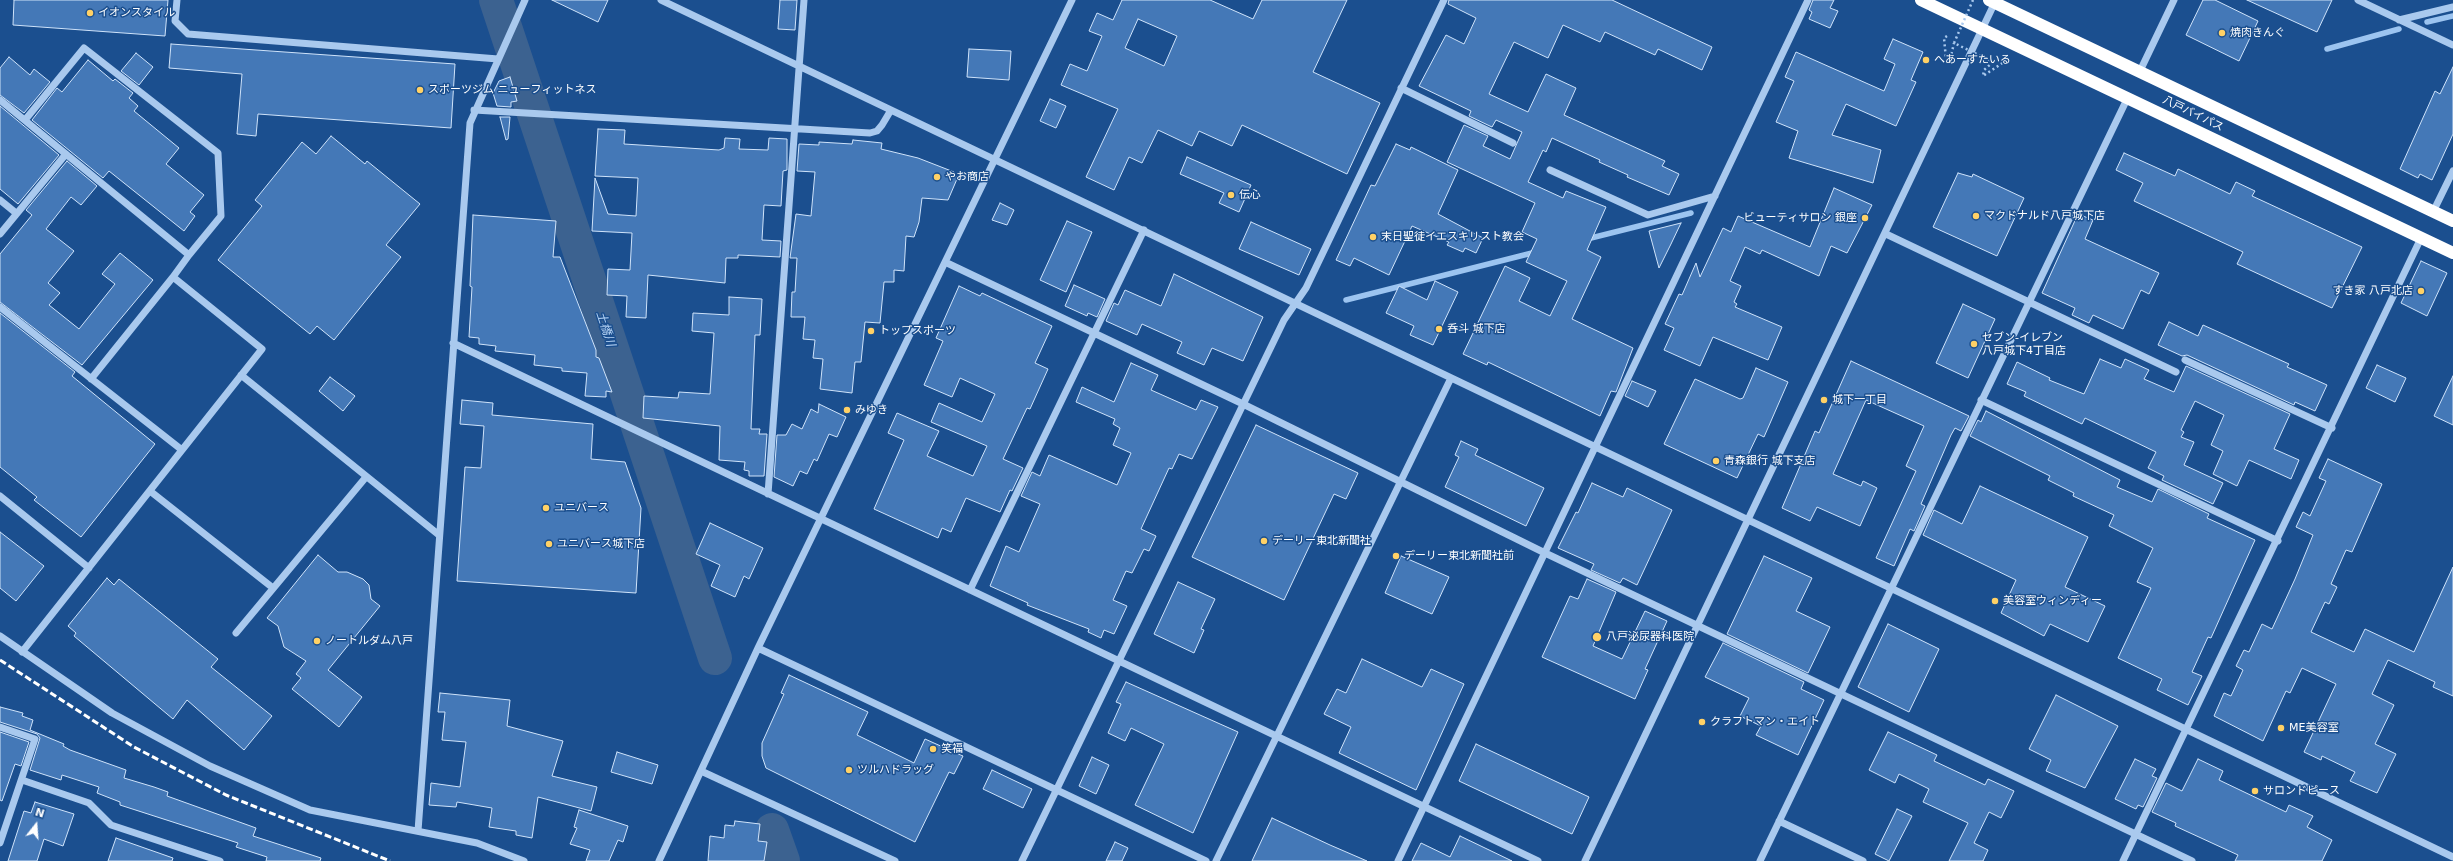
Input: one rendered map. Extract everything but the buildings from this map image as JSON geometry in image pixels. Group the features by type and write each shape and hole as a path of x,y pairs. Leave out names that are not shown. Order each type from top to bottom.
{"highway":[{"name":"八戸バイパス","path":"1921,0 1982,30 2128,97 2453,253"},
{"name":"八戸バイパス","path":"1993,1 2453,221"}],"street":[{"path":"176,0 175,21 188,34 498,59"},
{"path":"418,831 470,123 474,110 524,0"},
{"path":"661,0 1144,230 1891,590 2187,729 2453,857"},
{"path":"768,494 804,0"},
{"path":"659,861 758,648 1072,0"},
{"path":"1022,861 1055,790 1284,320 1306,288 1444,0"},
{"path":"1398,861 1543,552 1595,448 1808,0"},
{"path":"2140,71 2174,0"},
{"path":"2358,0 2453,45"},
{"path":"1585,861 1747,520 1886,234 1982,30 1993,1"},
{"path":"2399,20 2453,7"},
{"path":"24,120 84,48 218,153 220,216 91,379"},
{"path":"1401,88 1513,143"},
{"path":"1760,861 2028,301 2128,97"},
{"path":"0,100 189,255"},
{"path":"474,110 795,130 870,133 877,131 891,110"},
{"path":"0,234 66,154"},
{"path":"1550,170 1648,215 1715,196"},
{"path":"2433,212 2453,171"},
{"path":"0,200 16,213"},
{"path":"970,590 1144,230"},
{"path":"1886,234 2176,372"},
{"path":"2123,861 2278,541 2421,238"},
{"path":"945,262 1243,404 1697,626 2192,861"},
{"path":"22,652 262,349 173,277"},
{"path":"0,307 182,450"},
{"path":"453,343 1538,861"},
{"path":"2184,360 2332,428"},
{"path":"241,375 439,535"},
{"path":"1216,861 1451,378"},
{"path":"1981,400 2278,541"},
{"path":"236,633 366,477"},
{"path":"150,491 273,588"},
{"path":"0,496 89,568"},
{"path":"0,636 112,713 210,766 310,810 477,843 524,861"},
{"path":"758,648 1206,861"},
{"path":"0,727 35,739 0,843"},
{"path":"701,771 895,861"},
{"path":"22,780 89,803 111,825 220,861"},
{"path":"1779,821 1863,861"}],"path":[{"path":"1947,36 1944,38 1946,59 1950,60 1954,43 1973,0"},
{"path":"1954,43 1993,62 1984,70 1983,76 2004,62 2005,57"}],"waterway":[{"name":"土橋川","path":"496,0 715,658"},
{"path":"2427,22 2453,16"},
{"path":"2327,49 2399,29"},
{"path":"1587,239 1691,213"},
{"path":"1346,300 1536,252"},
{"name":"土橋川","path":"772,830 783,861"}],"railway":[{"path":"0,660 134,747 226,795 390,861"}],"place":[{"name":"イオンスタイル","path":"90,13"},
{"name":"焼肉きんぐ","path":"2222,33"},
{"name":"へあーすたいる","path":"1926,60"},
{"name":"スポーツジム ニューフィットネス","path":"420,90"},
{"name":"やお商店","path":"937,177"},
{"name":"伝心","path":"1231,195"},
{"name":"マクドナルド八戸城下店","path":"1976,216"},
{"name":"ビューティサロン 銀座","path":"1865,218"},
{"name":"末日聖徒イエスキリスト教会","path":"1373,237"},
{"name":"すき家 八戸北店","path":"2421,291"},
{"name":"呑斗 城下店","path":"1439,329"},
{"name":"トップスポーツ","path":"871,331"},
{"name":"セブン-イレブン 八戸城下4丁目店","path":"1974,344"},
{"name":"城下一丁目","path":"1824,400"},
{"name":"みゆき","path":"847,410"},
{"name":"青森銀行 城下支店","path":"1716,461"},
{"name":"ユニバース","path":"546,508"},
{"name":"デーリー東北新聞社","path":"1264,541"},
{"name":"ユニバース城下店","path":"549,544"},
{"name":"デーリー東北新聞社前","path":"1396,556"},
{"name":"美容室ウィンディー","path":"1995,601"},
{"name":"八戸泌尿器科医院","path":"1597,637"},
{"name":"ノートルダム八戸","path":"317,641"},
{"name":"クラフトマン・エイト","path":"1702,722"},
{"name":"ME美容室","path":"2281,728"},
{"name":"笑福","path":"933,749"},
{"name":"ツルハドラッグ","path":"849,770"},
{"name":"サロンドピース","path":"2255,791"}]}
